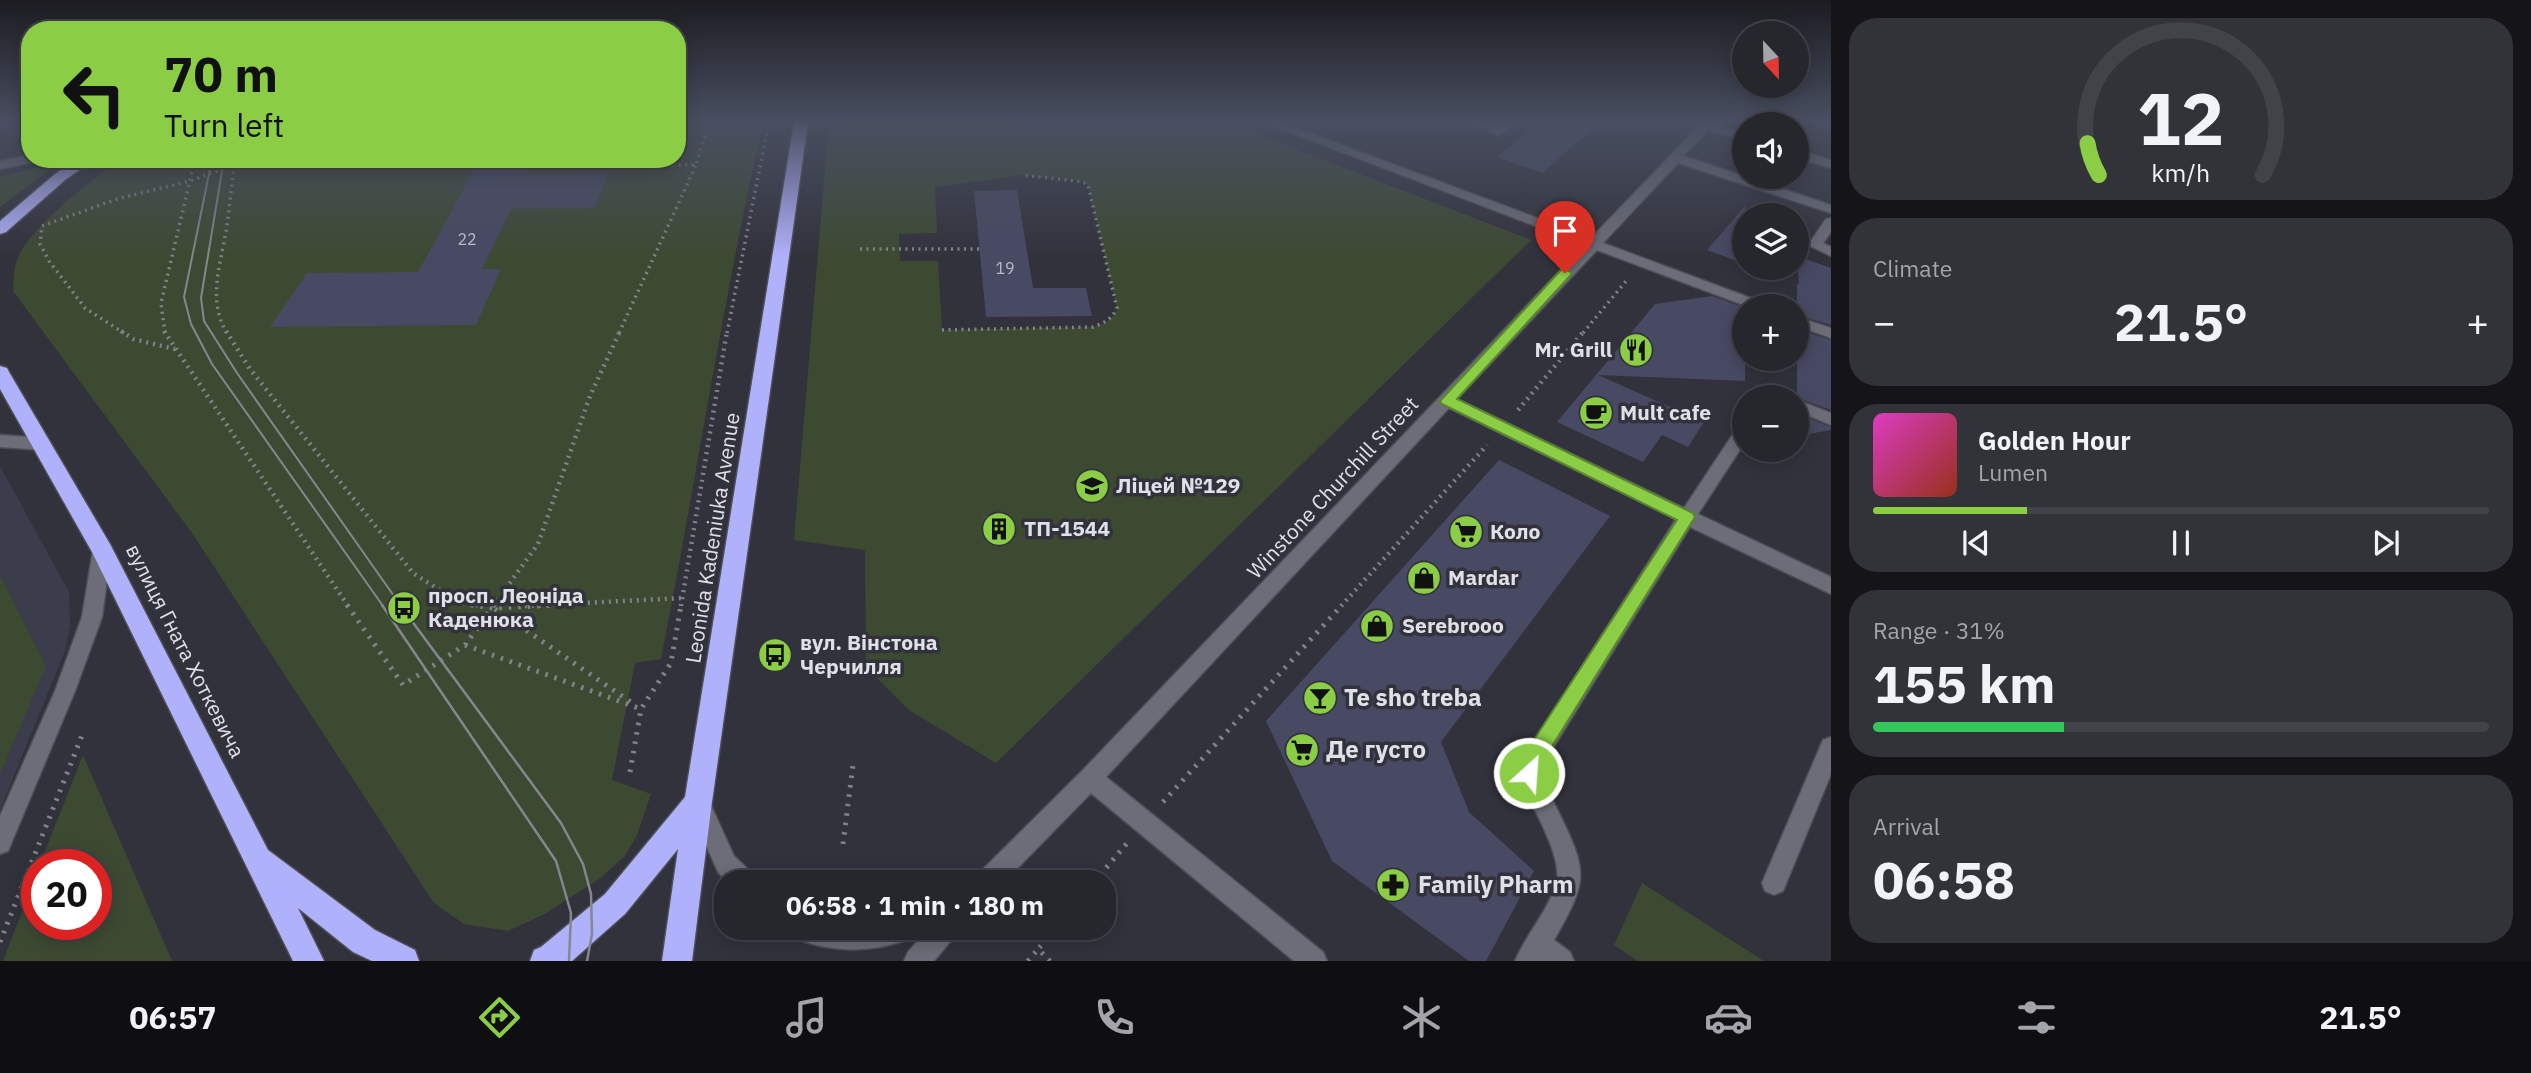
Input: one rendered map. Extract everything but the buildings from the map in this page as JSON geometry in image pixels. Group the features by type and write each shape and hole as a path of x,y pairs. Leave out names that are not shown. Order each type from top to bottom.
{"highway":[{"name":"Leonida Kadeniuka Avenue","path":"677,961 698,802 794,167"},
{"path":"1,227 74,168"},
{"name":"вулиця Гната Хоткевича","path":"3,385 43,444 102,550 309,961"},
{"path":"545,961 551,959 615,904 698,802"},
{"path":"257,857 364,941 404,961"}],"street":[{"path":"1388,167 1732,296"},
{"name":"Winstone Churchill Street","path":"999,870 1090,778 1667,167"},
{"path":"1703,167 1831,209"},
{"path":"1831,222 1815,244 1831,253"},
{"path":"1809,325 1831,333"},
{"path":"1447,401 1831,586"},
{"path":"1809,410 1831,419"},
{"path":"0,441 43,444"},
{"path":"1561,961 1532,952 1556,909 1570,875 1566,858 1531,780 1529,766 1732,449"},
{"path":"0,844 65,691 92,617 102,550"},
{"path":"1774,883 1831,747"},
{"path":"1090,778 1314,961"},
{"path":"698,802 726,864 732,870"},
{"path":"917,961 935,940"}],"path":[{"path":"193,168 161,303 164,332 305,545 403,685 465,645 538,544 590,396 695,167"},
{"path":"630,772 641,709 671,663 730,316 760,167"},
{"path":"175,349 133,339 85,308 49,261 40,244 42,226 117,199 190,181 220,168"},
{"path":"233,168 227,227 215,288 223,326 250,369 412,573 460,603 494,608 682,598"},
{"path":"942,330 1093,327 1107,323 1114,316 1118,308 1088,186 1083,182 1022,175"},
{"path":"860,249 979,249"},
{"path":"1512,417 1633,272"},
{"path":"1104,870 1494,437"},
{"path":"494,608 641,709"},
{"path":"465,645 641,709"},
{"path":"0,942 83,733"},
{"path":"843,844 853,765"},
{"path":"1028,961 1046,940"},
{"path":"1038,949 1050,961"}],"shaded area":[{"path":"0,466 69,592 70,626 65,651 0,810"}],"green space":[{"path":"754,167 661,659 635,663 612,780 651,794 637,835 625,856 599,879 543,915 508,931 464,924 434,903 192,533 13,291 15,266 32,236 62,205 111,168"},
{"name":"Ліцей №129","path":"825,167 1341,167 1531,240 996,763 909,710 866,667 865,550 794,540","holes":["1022,175 1083,182 1088,185 1117,308 1110,319 1093,327 942,330 938,261 900,261 899,234 937,233 935,187"]},
{"path":"32,168 53,168 0,207 0,177"},
{"path":"0,575 46,666 0,774"},
{"path":"83,755 172,961 3,961 21,914 21,940 112,940 112,849 46,849"},
{"path":"1642,883 1764,961 1638,961 1614,945"}],"tram line":[{"path":"210,168 184,297 191,324 212,364 383,606"},
{"path":"223,168 201,298 204,321 237,373 401,606"},
{"path":"382,605 556,861 571,913 569,961"},
{"path":"400,605 561,823 583,864 591,894 592,934 587,961"}],"place":[{"name":"Mr. Grill","path":"1636,350"},
{"name":"Mult cafe","path":"1596,413"},
{"name":"Ліцей №129","path":"1092,486"},
{"name":"ТП-1544","path":"999,529"},
{"name":"Коло","path":"1466,532"},
{"name":"Mardar","path":"1424,578"},
{"name":"просп. Леоніда Каденюка","path":"404,608"},
{"name":"Serebrooo","path":"1377,626"},
{"name":"вул. Вінстона Черчилля","path":"775,655"},
{"name":"Te sho treba","path":"1320,698"},
{"name":"Де густо","path":"1302,750"},
{"name":"Family Pharm","path":"1393,885"}],"route":[{"path":"1529,773 1532,761 1687,517 1447,401 1565,273"}]}
